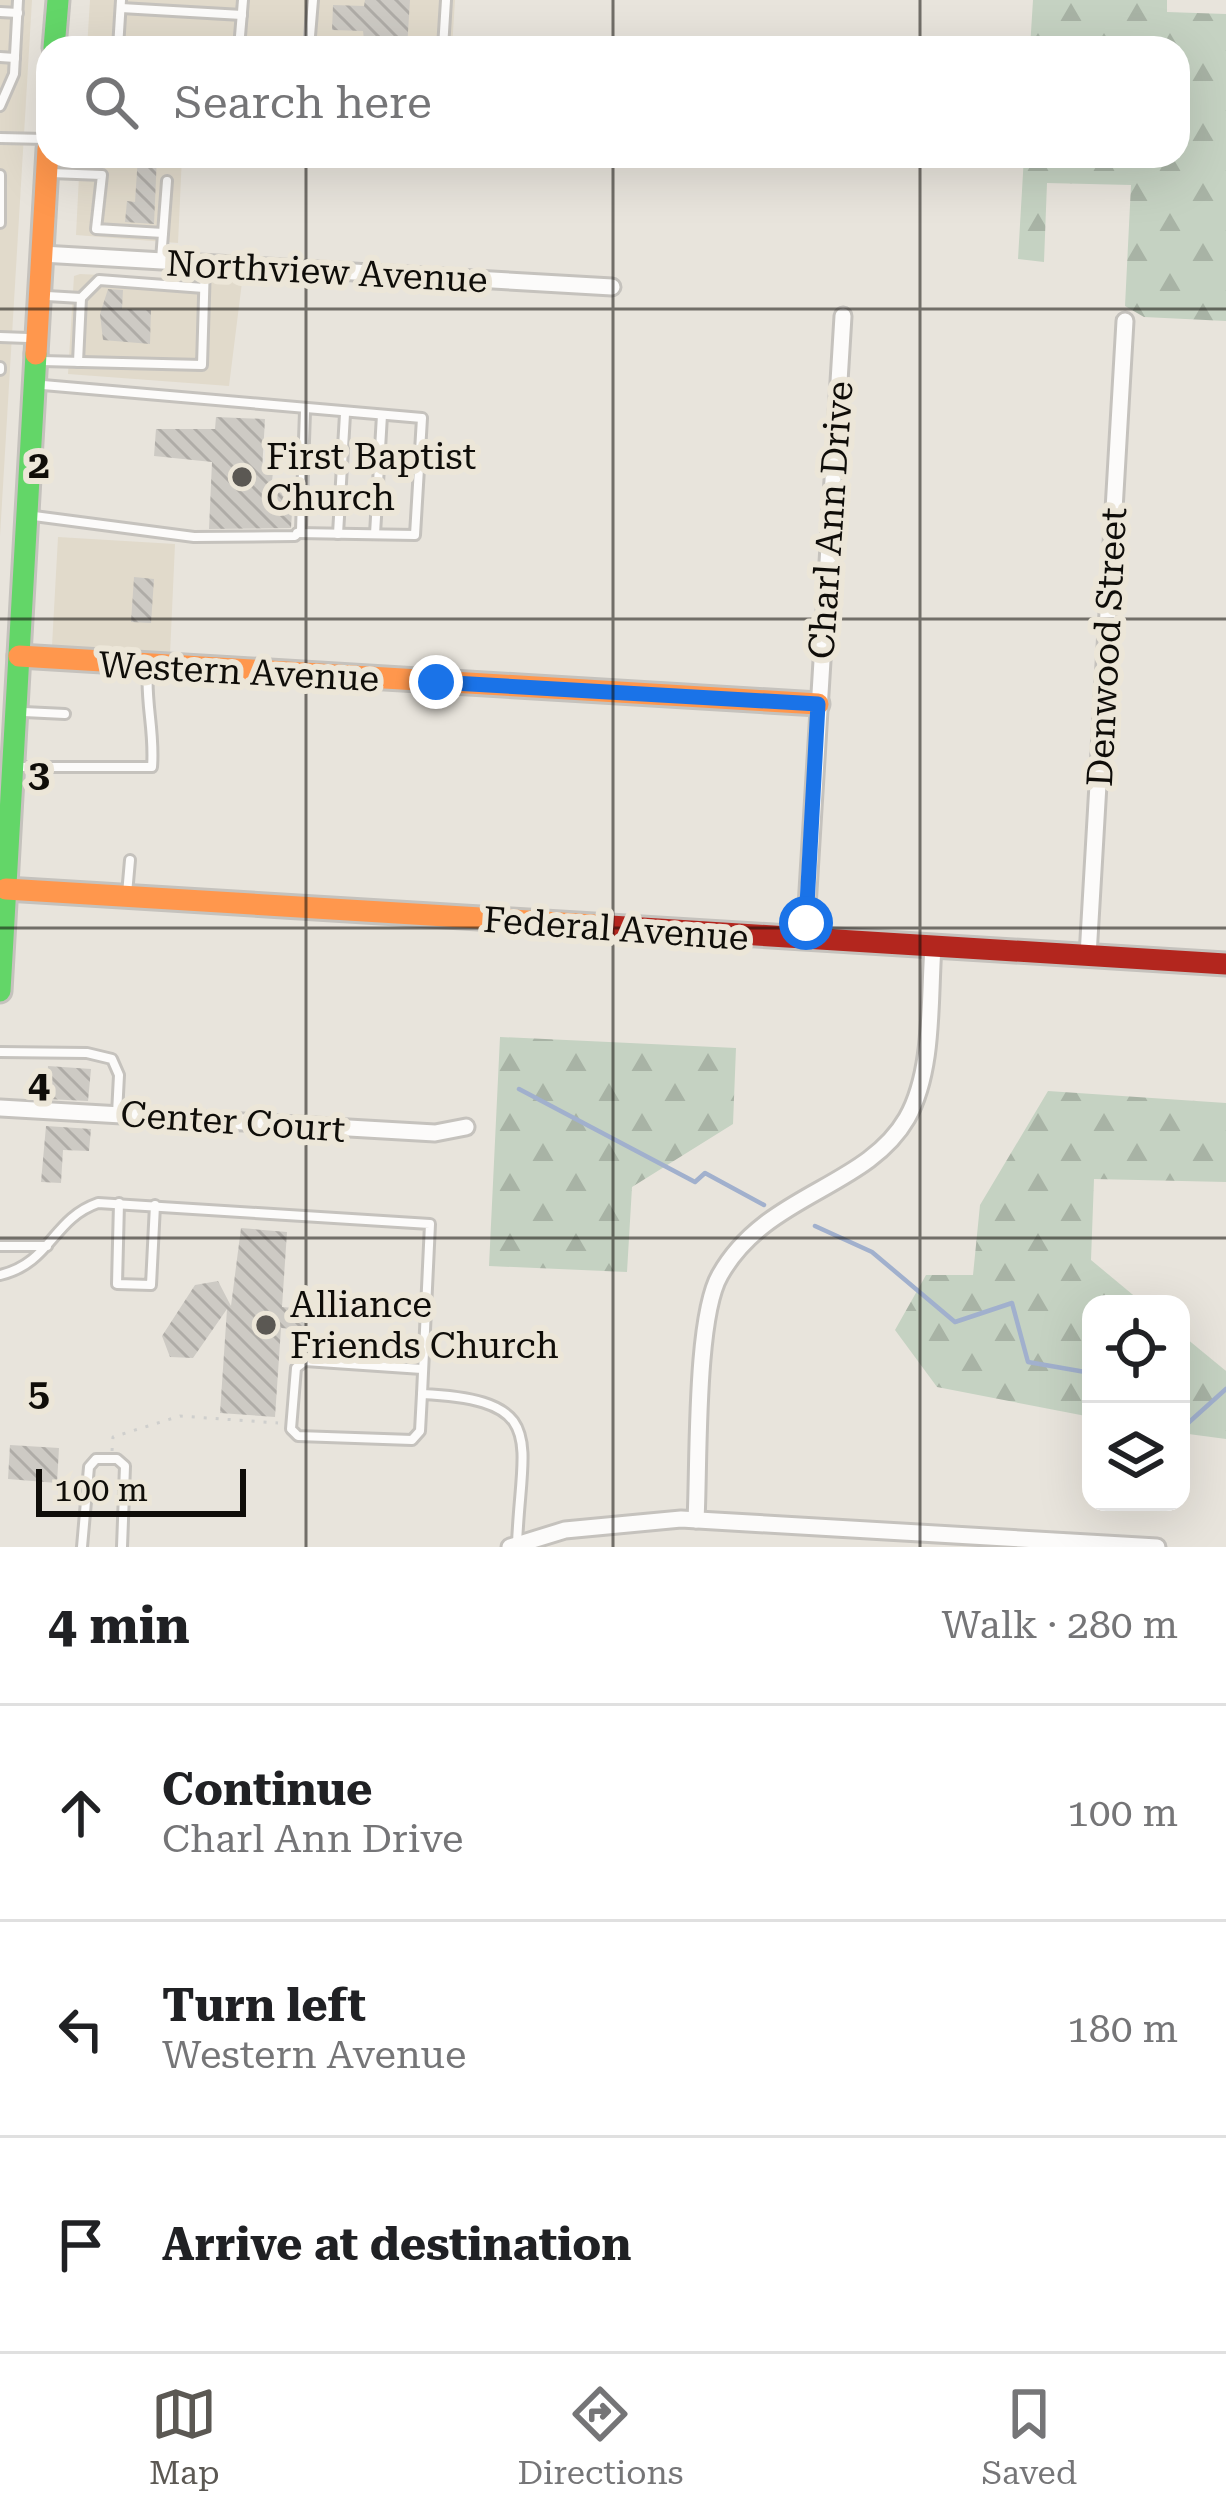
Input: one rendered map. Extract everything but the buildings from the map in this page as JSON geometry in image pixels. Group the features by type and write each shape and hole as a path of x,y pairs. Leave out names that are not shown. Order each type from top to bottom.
{"main road":[{"path":"55,36 58,0"},
{"path":"0,991 14,766 8,741 16,712 18,568 27,516 47,168"},
{"name":"Western Avenue","path":"19,656 818,704"},
{"name":"Federal Avenue","path":"6,889 1226,964"}],"street":[{"name":"Northview Avenue","path":"43,254 612,287"},
{"name":"Charl Ann Drive","path":"805,940 843,316"},
{"name":"Denwood Street","path":"1088,956 1125,330"},
{"path":"696,1520 706,1347 716,1283 754,1230 875,1154 908,1117 924,1057 933,947"},
{"name":"Center Court","path":"0,1108 435,1133 466,1127"},
{"path":"514,1546 696,1520 1157,1547"}],"lane":[{"path":"0,106 15,58 18,0"},
{"path":"240,36 243,0"},
{"path":"310,36 313,0"},
{"path":"444,36 446,0"},
{"path":"119,36 121,4 242,15"},
{"path":"0,12 17,14"},
{"path":"0,57 15,58"},
{"path":"0,138 36,139"},
{"path":"47,172 102,175 96,229 163,232"},
{"path":"0,175 0,218"},
{"path":"161,262 167,181"},
{"path":"0,337 78,362 202,365 205,264"},
{"path":"78,362 82,298 98,280 204,288"},
{"path":"39,296 82,298"},
{"path":"27,516 194,537 266,539 299,531 415,535 422,418 34,385"},
{"path":"299,531 305,411"},
{"path":"338,534 345,413"},
{"path":"375,534 382,416"},
{"path":"14,766 152,767 155,725 145,704 148,666"},
{"path":"16,712 64,714"},
{"path":"127,898 130,860"},
{"path":"0,1052 87,1053 112,1059 119,1075 117,1114"},
{"path":"119,1203 117,1284 151,1286 155,1205"},
{"path":"0,1275 41,1259 47,1246 88,1207 119,1203 430,1224 420,1431 412,1439 298,1436 292,1424 296,1368 305,1361 422,1369"},
{"path":"0,1246 47,1246"},
{"path":"422,1394 476,1398 511,1414 521,1445 514,1546"},
{"path":"82,1547 89,1467 96,1459 111,1459 122,1462 122,1547"}],"path":[{"path":"111,1459 113,1437 180,1416 292,1424"}],"shaded area":[{"path":"0,0 32,0 0,536"},
{"path":"90,0 455,0 453,36 88,36"},
{"path":"79,168 181,168 178,243 76,235"},
{"path":"74,276 242,282 229,386 68,374"},
{"path":"58,537 175,544 170,655 52,646"}],"green space":[{"path":"1033,0 1167,0 1167,12 1226,14 1226,321 1144,317 1125,306 1131,185 1047,183 1044,262 1018,259 1023,168 1190,168 1190,36 1031,36"},
{"path":"500,1037 736,1048 733,1124 632,1187 627,1272 489,1266"},
{"path":"1048,1091 1226,1103 1226,1182 1094,1179 1091,1260 1133,1295 1082,1295 1082,1415 937,1387 895,1330 926,1275 973,1275 980,1205"},
{"path":"1190,1341 1226,1371 1226,1439 1190,1434"}],"waterway":[{"path":"519,1089 695,1182 705,1173 764,1205"},
{"path":"815,1226 872,1252 955,1322 1012,1303 1028,1362 1082,1371"},
{"path":"1190,1421 1226,1389"}],"traffic: fast":[{"path":"55,36 58,0"},
{"path":"0,991 36,354"}],"traffic: slow":[{"path":"36,354 47,168"},
{"path":"19,656 818,704"},
{"path":"6,889 610,926"}],"traffic: jam":[{"path":"610,926 1226,964"}],"place":[{"name":"First Baptist Church","path":"242,477"},
{"name":"Alliance Friends Church","path":"266,1325"}],"route":[{"path":"436,682 818,704 806,923"}]}
